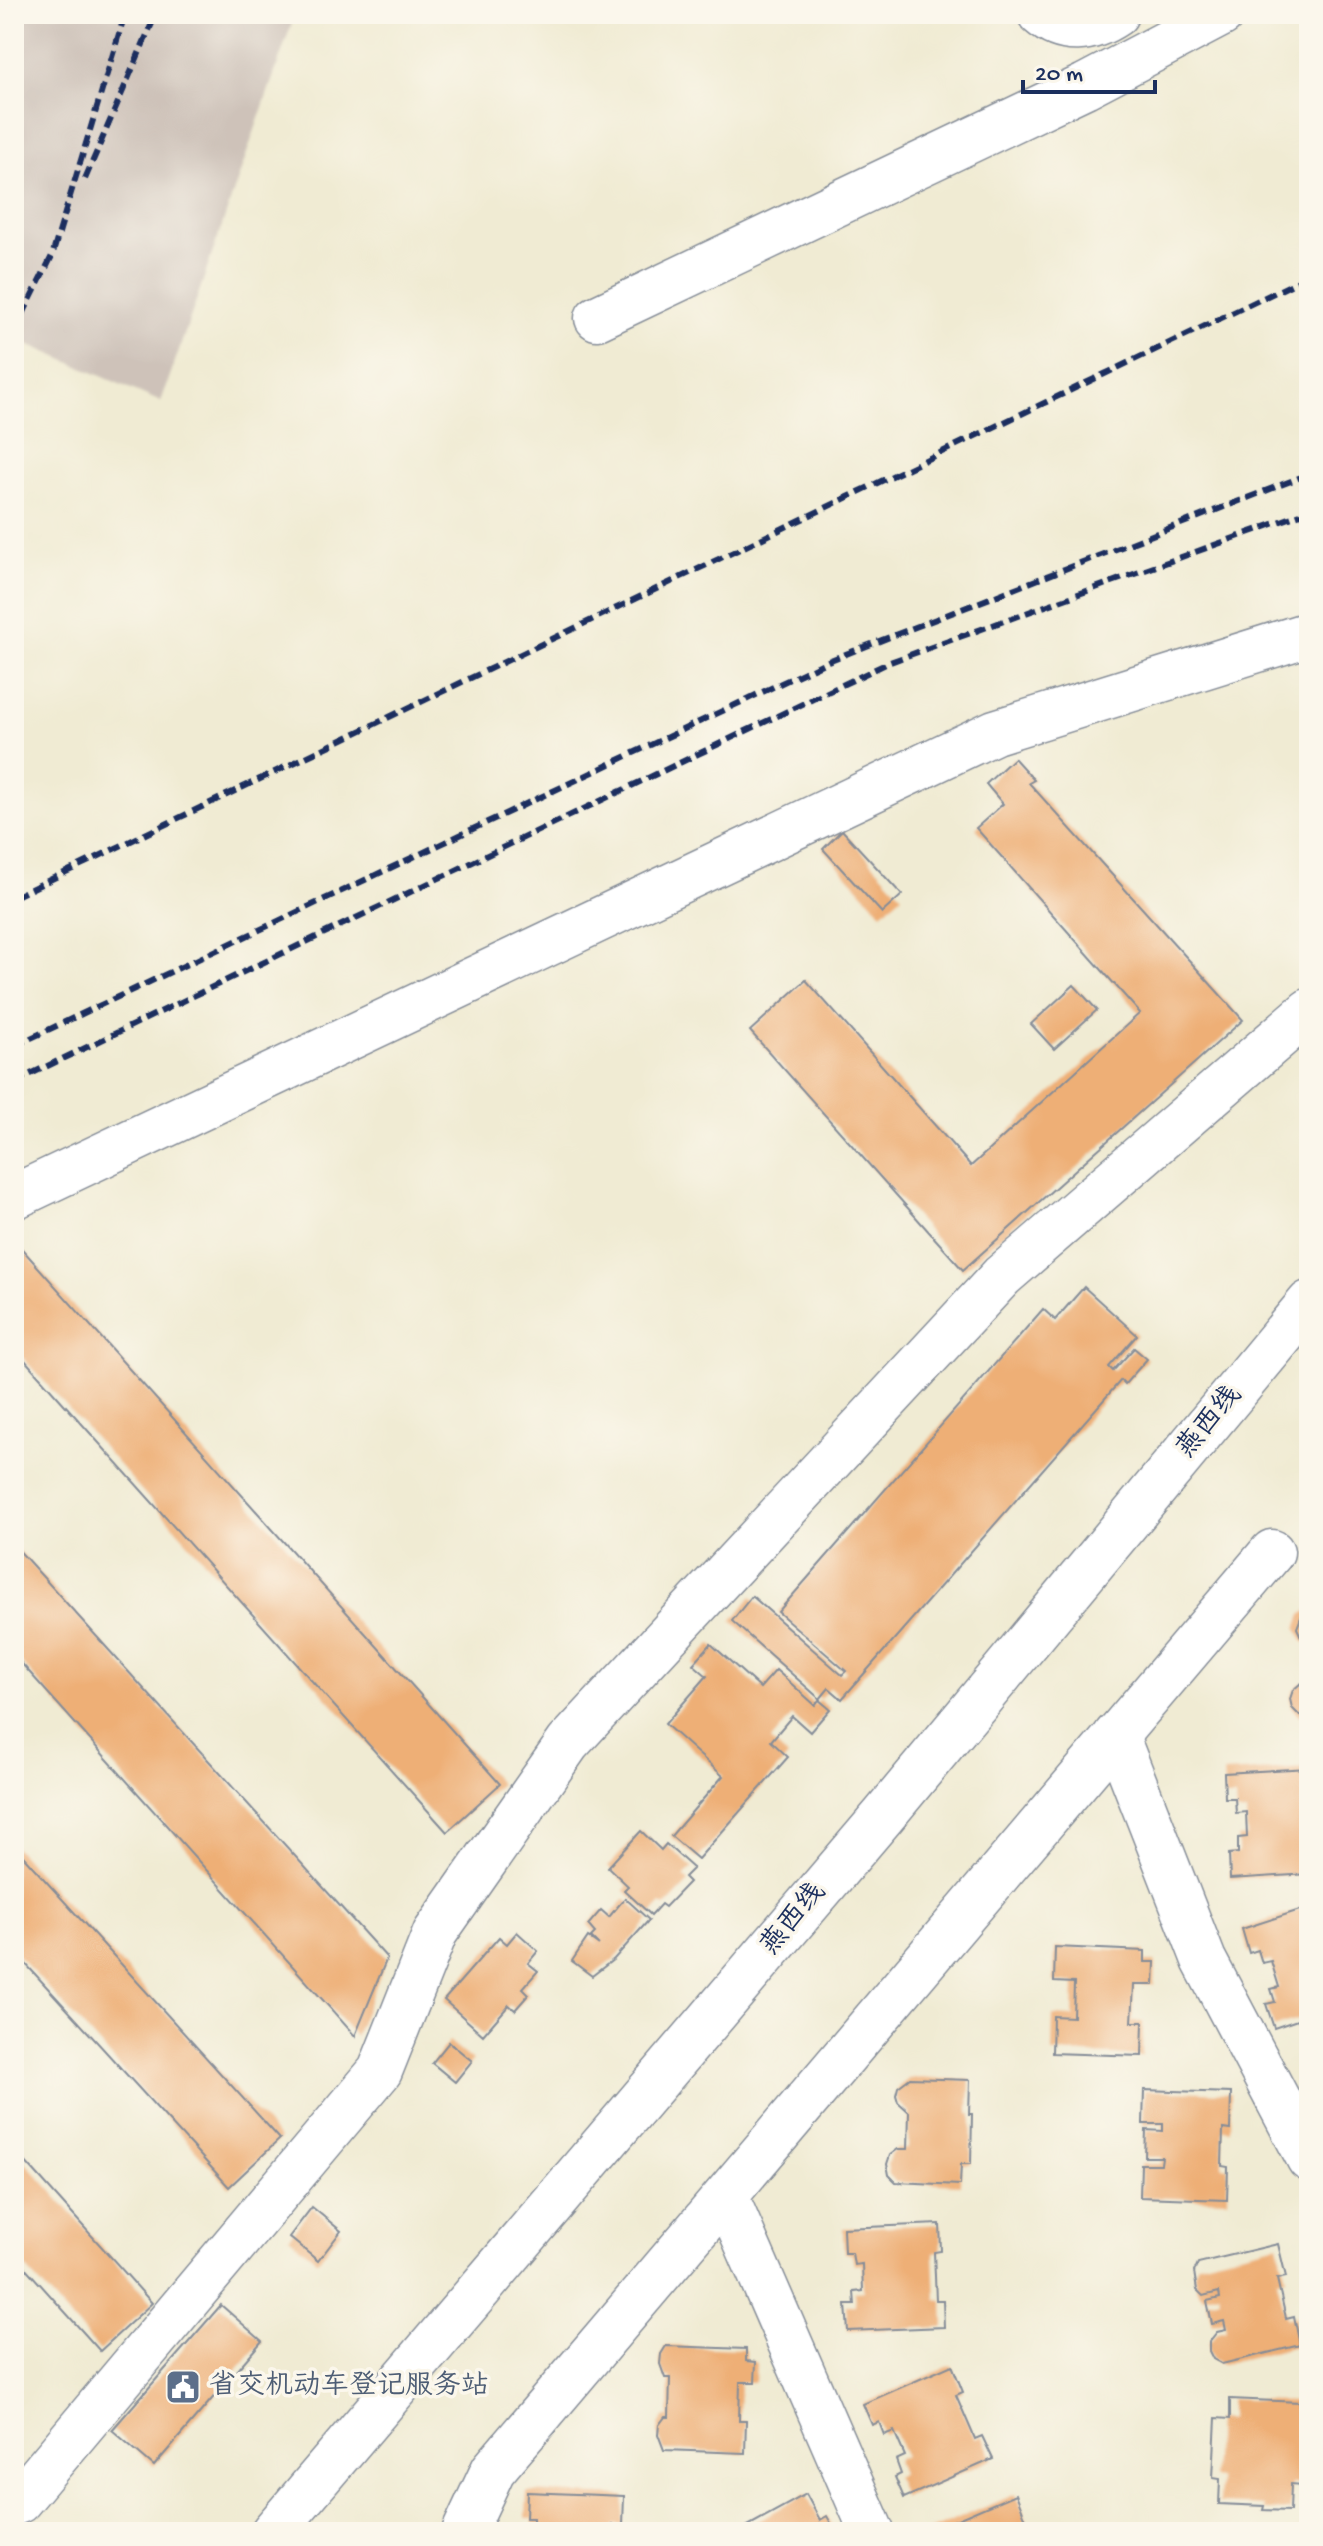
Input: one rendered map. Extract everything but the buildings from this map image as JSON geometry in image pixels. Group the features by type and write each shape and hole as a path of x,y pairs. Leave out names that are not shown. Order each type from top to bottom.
{"street":[{"path":"1054,21 1099,26 1116,14"},
{"path":"597,318 1085,86 1222,14"},
{"path":"1054,21 1085,86"},
{"path":"14,1197 995,732 1309,634"},
{"path":"14,2503 19,2501 380,2071 435,1933 568,1743 1002,1276 1309,1011"},
{"name":"燕西线","path":"273,2532 884,1815 1309,1303"},
{"path":"464,2532 493,2470 1272,1552"},
{"path":"1116,1735 1204,1960 1309,2159"},
{"path":"726,2196 872,2532"}],"shaded area":[{"path":"14,14 295,14 161,402 14,338"}],"railway":[{"path":"14,332 52,256 125,14"},
{"path":"85,179 156,14"},
{"path":"14,897 1309,276"},
{"path":"14,1046 828,661 1309,474"},
{"path":"14,1082 890,662 1309,511"}],"place":[{"name":"省交机动车登记服务站","path":"183,2387"}]}
